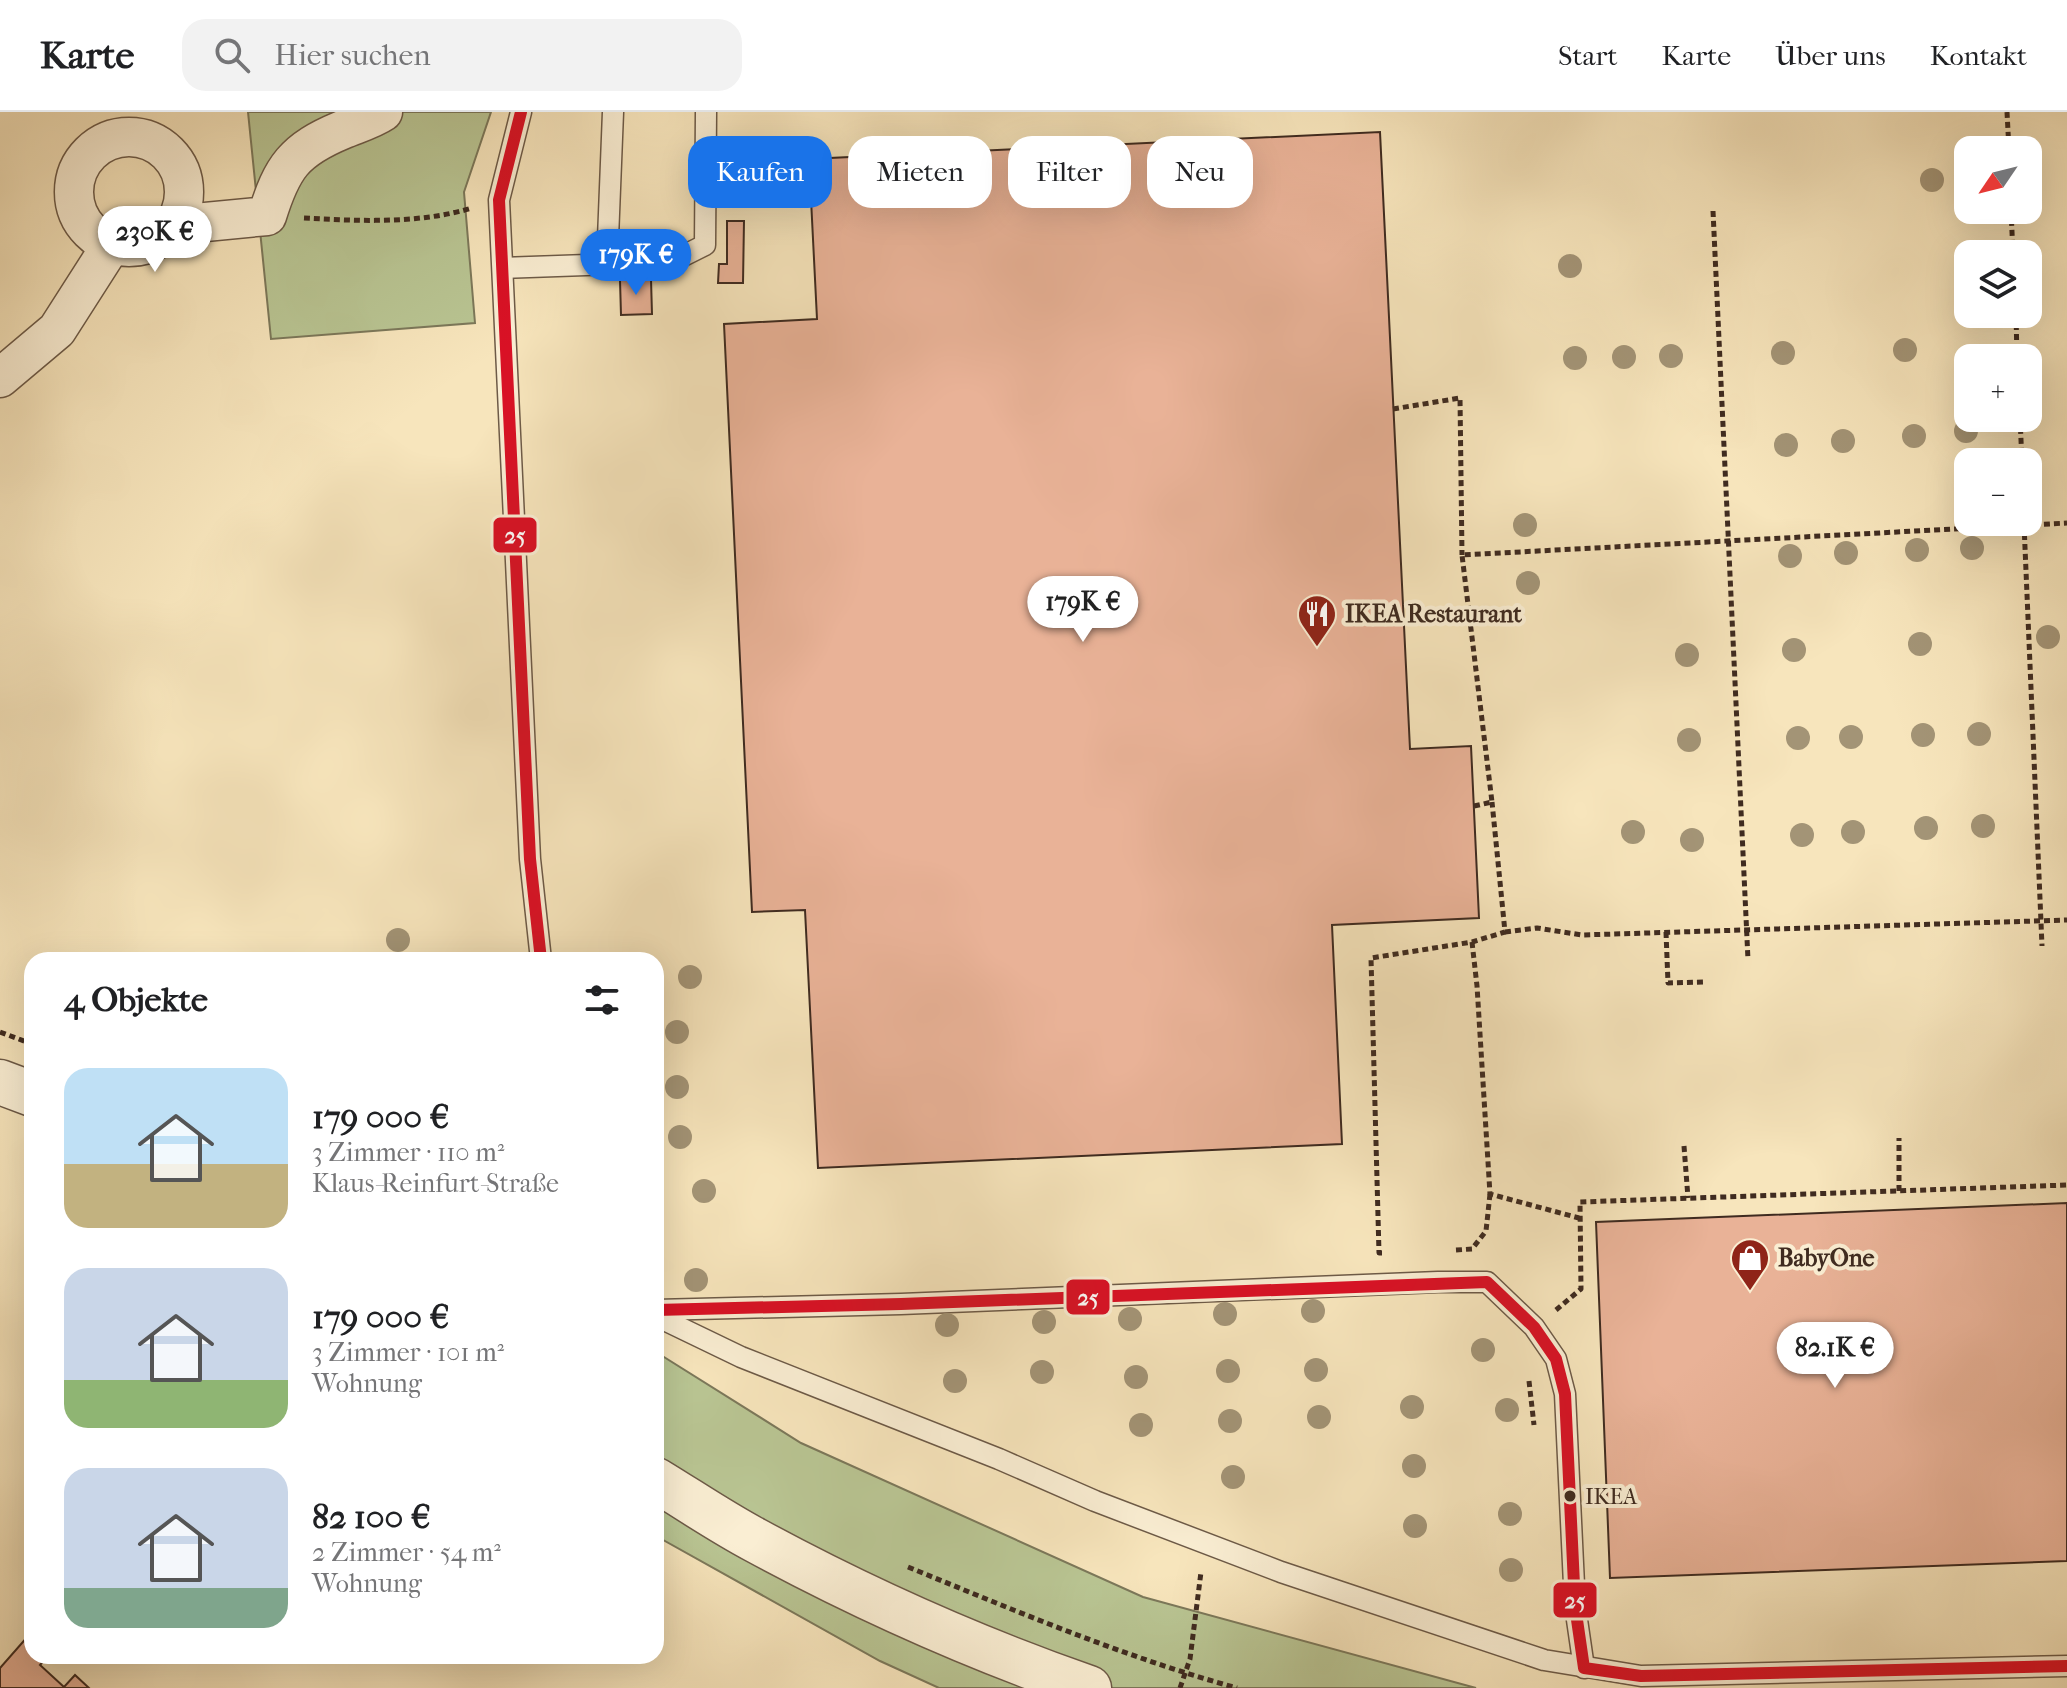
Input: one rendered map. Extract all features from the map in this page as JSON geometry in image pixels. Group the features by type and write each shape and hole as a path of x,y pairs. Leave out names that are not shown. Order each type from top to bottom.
{"street":[{"path":"174,225 267,216 276,187 292,159 324,137 383,112"},
{"path":"140,138 157,144 171,156 181,172 184,190 182,208 174,225 146,245 129,247 112,244 96,235 83,222 76,205 74,187 79,169 89,154 113,140 140,138"},
{"path":"0,378 57,330 112,244"},
{"path":"0,1082 24,1091"},
{"path":"664,1485 753,1539 883,1605 1023,1665 1089,1688"}],"lane":[{"path":"521,112 499,200 530,859 540,952"},
{"path":"607,264 613,112"},
{"path":"503,268 671,262 705,245 706,112"},
{"path":"664,1313 1487,1282 1534,1327 1556,1359 1565,1394 1575,1606 1584,1668"},
{"path":"664,1317 741,1357 999,1459 1095,1501 1281,1572 1544,1660 1641,1676 2067,1666"}],"path":[{"path":"2007,112 2008,136"},
{"path":"267,216 369,221 455,213 499,200"},
{"path":"1713,211 1748,960"},
{"path":"1393,409 1460,398 1462,555 1505,932"},
{"path":"2042,523 2067,523"},
{"path":"1462,555 1954,527"},
{"path":"2025,536 2042,946"},
{"path":"1474,806 1492,802"},
{"path":"1409,1284 1407,1252 1379,1253 1371,958 1537,928 1582,935 2067,920"},
{"path":"1666,932 1668,983 1705,982"},
{"path":"1448,1251 1472,1249 1486,1231 1490,1194 1472,942"},
{"path":"0,1032 24,1041"},
{"path":"1899,1138 1899,1191"},
{"path":"1684,1146 1688,1198"},
{"path":"1534,1327 1581,1289 1580,1202 2067,1185"},
{"path":"1490,1194 1579,1218"},
{"path":"1529,1380 1534,1425"},
{"path":"1180,1688 1186,1674 1200,1594 1203,1542"},
{"path":"904,1566 1044,1623 1186,1674 1237,1688"}],"green space":[{"path":"248,112 491,112 464,192 475,323 271,339"},
{"path":"664,1357 801,1443 1143,1597 1476,1688 939,1688 880,1661 664,1540"}],"building":[{"path":"1380,132 1410,749 1471,746 1479,918 1332,925 1342,1144 818,1168 805,910 752,912 724,324 817,319 811,208 832,208 832,158 848,157 848,208 992,208 992,150 1008,150 1008,208 1131,208 1131,144 1147,143 1147,208 1253,208 1253,138"},
{"path":"727,221 744,221 743,283 718,283 719,264 727,264"},
{"path":"651,279 652,314 621,315 620,280"},
{"path":"2067,1203 2067,1561 1610,1578 1596,1222"},
{"path":"24,1641 24,1664 41,1664 64,1687 75,1675 89,1688 0,1688 0,1668"}],"transit line":[{"name":"25","path":"521,112 499,200 530,859 540,952"},
{"name":"25","path":"664,1310 1487,1282 1534,1327 1556,1359 1565,1394 1575,1606 1584,1668 1641,1676 2067,1666"}],"place":[{"name":"IKEA Restaurant","path":"1317,648"},
{"name":"BabyOne","path":"1750,1292"},
{"name":"IKEA","path":"1570,1496"}]}
